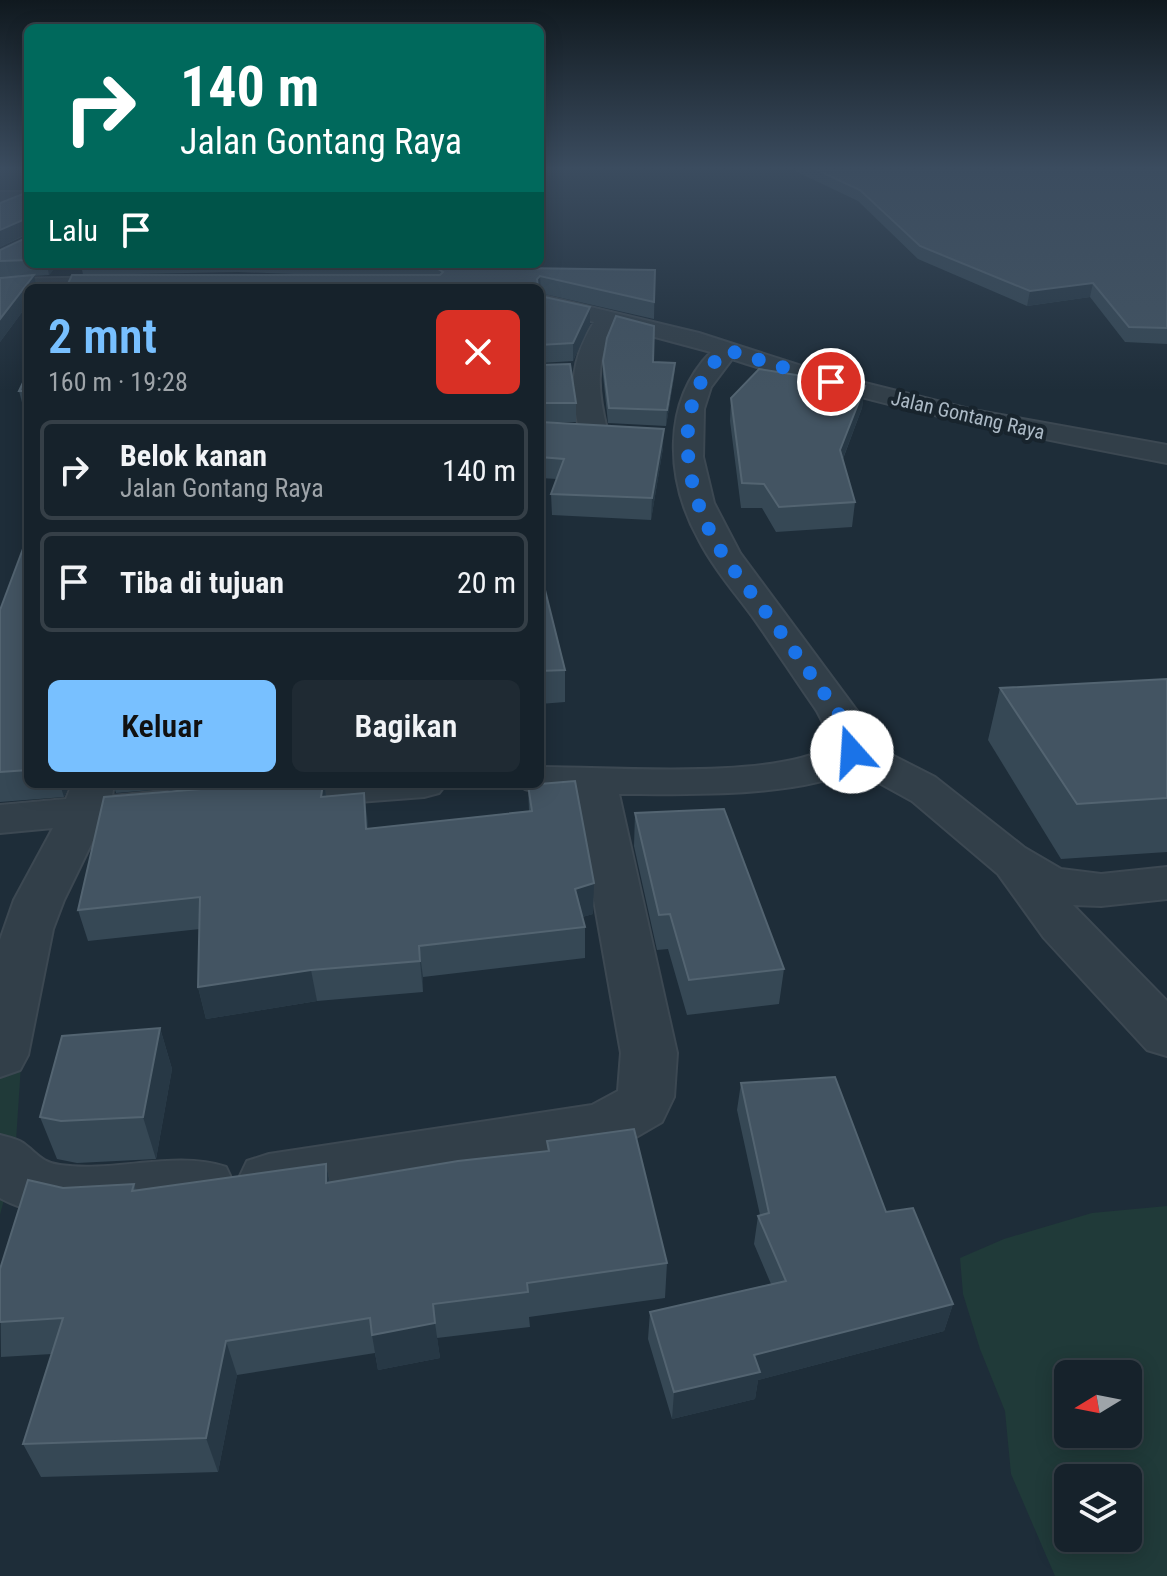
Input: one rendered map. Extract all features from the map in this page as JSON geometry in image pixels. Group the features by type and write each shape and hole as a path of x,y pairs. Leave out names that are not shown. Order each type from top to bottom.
{"street":[{"path":"49,284 148,282"},
{"path":"0,285 24,285"},
{"name":"Jalan Gontang Raya","path":"544,303 608,317 808,376 972,418 1167,454"},
{"path":"594,433 583,371 594,340 608,317"},
{"path":"727,350 706,370 696,390 689,419 673,438 688,458 706,525 728,562 837,711 850,734 852,752"},
{"path":"554,372 583,371"},
{"path":"565,433 625,435"},
{"path":"0,1160 25,1181 48,1190 77,1193 246,1184 593,1129 629,1117 645,1103 650,1085 649,1053 567,779 769,777 830,766 852,752"},
{"path":"852,752 905,776 1015,864 1038,878 1065,888 1108,889 1167,883"},
{"path":"0,819 89,798 216,800 360,788"},
{"path":"0,1055 28,929 89,798"},
{"path":"1015,864 1062,926 1167,1035"}],"green space":[{"path":"0,958 21,1065 15,1156 0,1215"},
{"path":"1167,1206 1167,1576 1055,1576 1011,1474 1005,1411 980,1349 963,1294 960,1258 1004,1239 1092,1213"}],"building":[{"path":"14,244 24,244 24,260 0,261 0,250"},
{"path":"917,244 1167,244 1167,328 1129,327 1093,283 1030,291"},
{"path":"436,268 655,270 654,302 540,276 538,284 68,284 72,275 440,275 443,272"},
{"path":"34,275 24,284 0,319 0,278"},
{"path":"544,297 590,307 573,343 544,345"},
{"path":"616,316 654,326 653,362 675,363 667,410 609,408 603,361 607,338"},
{"path":"570,364 576,403 544,403 544,365"},
{"path":"759,369 865,386 840,450 855,502 779,507 764,484 742,483 731,398"},
{"path":"544,422 664,429 652,498 551,494 564,459 544,457"},
{"path":"24,546 24,770 0,772 0,610"},
{"path":"544,586 565,670 544,671"},
{"path":"1167,679 1167,798 1077,804 1000,688"},
{"path":"575,781 594,883 575,889 585,927 419,946 420,961 311,970 198,987 200,897 78,910 104,797 213,788 322,788 321,797 364,793 366,829 532,811 528,788 544,788 544,784"},
{"path":"724,809 784,969 689,980 670,914 659,915 635,813"},
{"path":"160,1028 143,1117 61,1121 40,1117 62,1036"},
{"path":"835,1077 886,1212 913,1208 953,1304 754,1355 760,1372 674,1392 650,1312 786,1281 758,1216 769,1213 741,1083"},
{"path":"634,1129 667,1263 527,1283 528,1292 433,1304 435,1323 372,1335 370,1318 226,1341 206,1438 23,1444 63,1318 0,1322 0,1269 28,1180 63,1188 134,1184 132,1191 326,1164 326,1183 458,1161 549,1151 547,1141"}],"route":[{"path":"831,382 727,350 706,370 696,390 689,419 688,458 706,525 728,562 837,711 850,734 852,752"}]}
